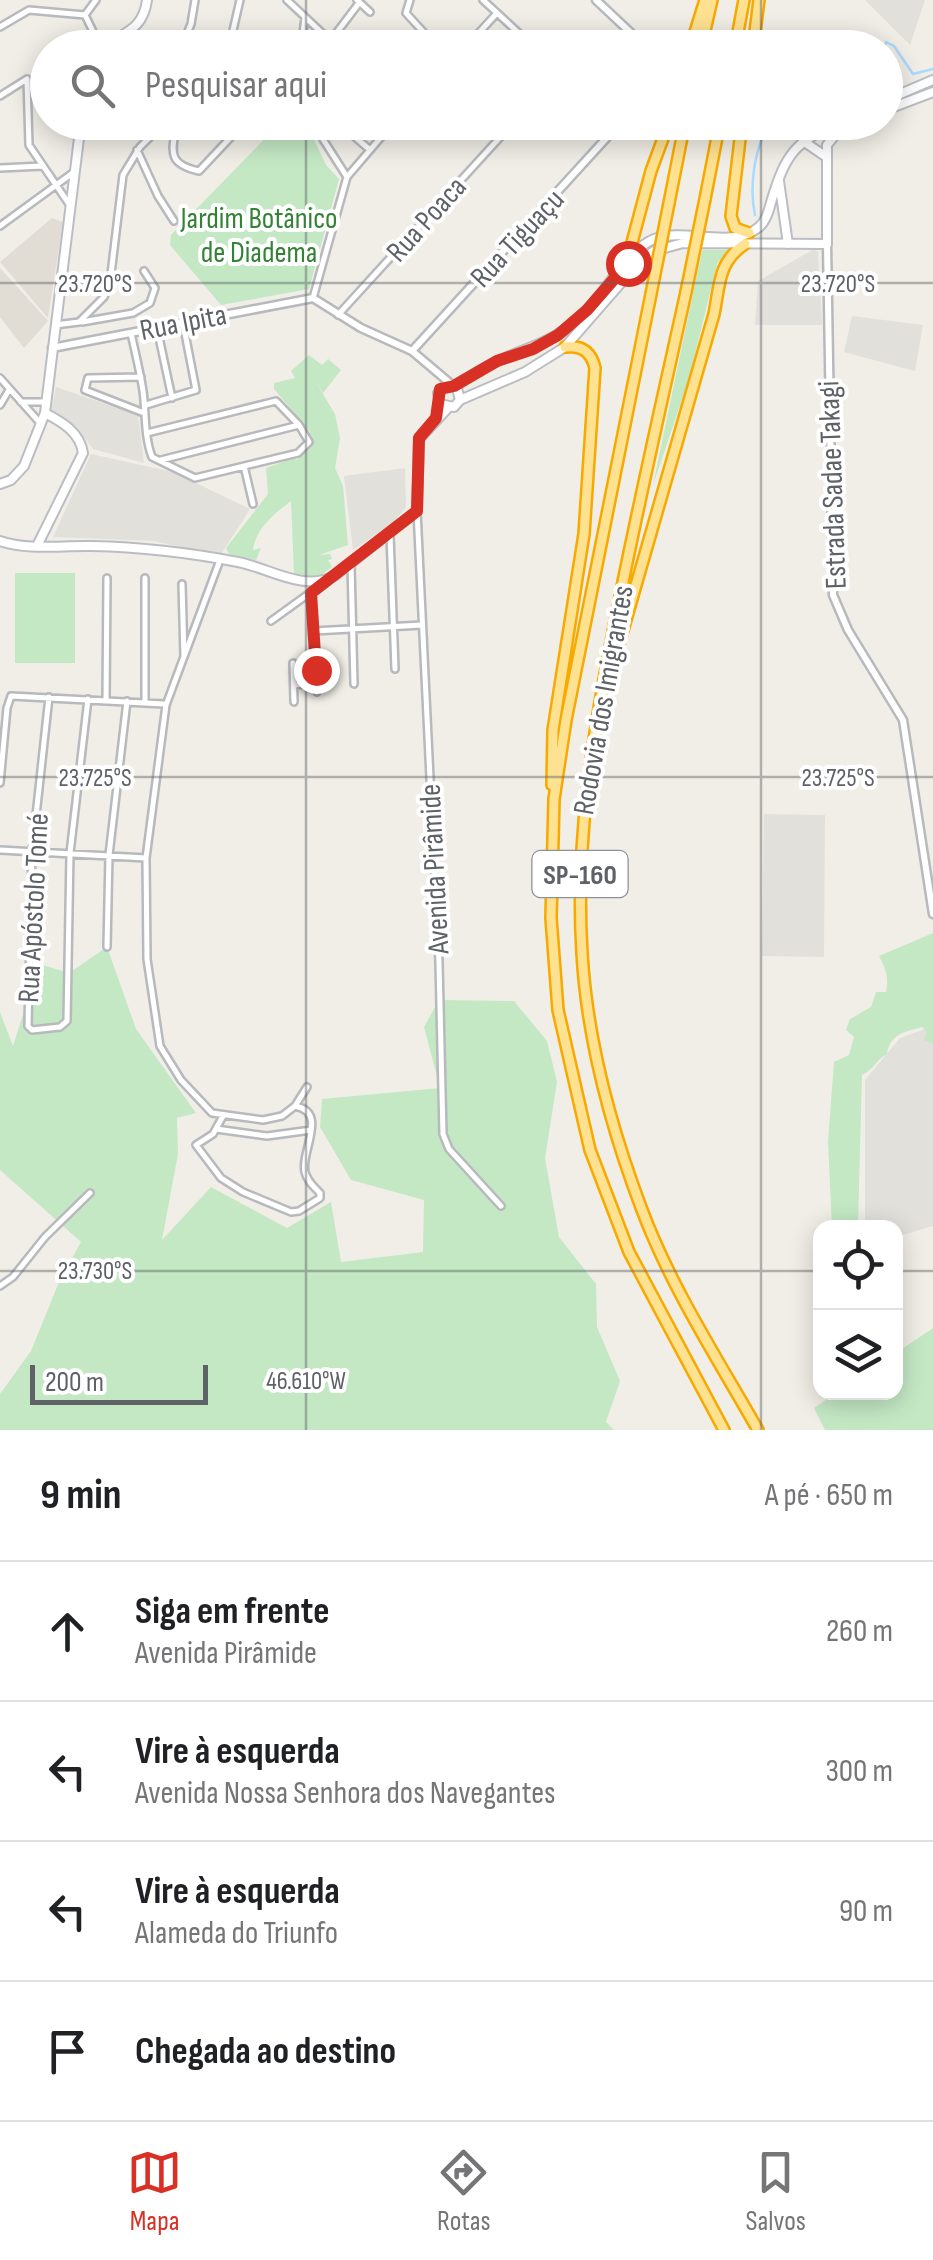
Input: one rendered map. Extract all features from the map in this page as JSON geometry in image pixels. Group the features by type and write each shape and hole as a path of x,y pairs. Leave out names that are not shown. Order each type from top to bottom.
{"highway":[{"path":"697,30 708,0"},
{"path":"704,30 708,0"},
{"path":"738,30 744,0"},
{"path":"755,30 759,0"},
{"path":"626,265 662,140"},
{"name":"Rodovia dos Imigrantes","path":"682,140 571,686 554,799 550,918 558,1010 590,1150 622,1238 724,1430"},
{"name":"Rodovia dos Imigrantes","path":"717,140 605,672 585,787 580,850 582,954 593,1040 609,1109 643,1212 687,1304 758,1430"},
{"path":"740,140 730,216 734,228 748,233"},
{"path":"605,672 615,658 697,375 724,264 730,254 746,244"},
{"path":"554,799 551,746 584,534 595,368 586,351 576,346 565,347"}],"main road":[{"path":"132,30 144,18 147,0"},
{"path":"903,93 933,80"},
{"path":"903,103 933,92"},
{"path":"0,484 11,480 24,466 45,413 78,140"},
{"path":"526,372 515,374 510,364 544,344 587,310 642,246 665,236 736,236 761,226 788,155 803,140 825,156 831,140"},
{"name":"Estrada Sadae Takagi","path":"825,156 827,244"},
{"path":"779,176 788,244"},
{"path":"0,541 120,548 220,560 302,581 330,579 417,511 419,438 444,406 526,372 565,347 640,261 654,251 682,244 827,244"},
{"path":"444,406 437,397 448,386 497,361 544,344"},
{"path":"448,386 459,391 460,400"},
{"path":"37,546 84,453 80,440 70,429 45,413"}],"street":[{"path":"84,15 96,0"},
{"path":"188,30 195,0"},
{"path":"233,30 240,0"},
{"path":"286,0 319,30"},
{"path":"410,0 406,13 419,30"},
{"path":"483,0 515,30"},
{"path":"596,0 628,30"},
{"path":"338,30 358,1 370,12"},
{"path":"0,27 30,10 84,15"},
{"path":"481,30 497,13"},
{"path":"84,15 92,30"},
{"path":"304,30 306,18"},
{"path":"0,96 27,79 29,145 70,206"},
{"path":"79,322 107,290 123,174 147,140"},
{"path":"171,140 172,154 188,168 199,171 227,140"},
{"path":"323,140 347,177"},
{"path":"359,140 370,150"},
{"path":"379,140 347,177 313,298 338,315 412,351 448,386"},
{"name":"Rua Poaca","path":"338,315 498,140"},
{"name":"Rua Tiguaçu","path":"412,351 604,140"},
{"path":"137,150 174,222"},
{"path":"0,168 43,166"},
{"path":"0,226 74,171"},
{"name":"Estrada Sadae Takagi","path":"827,244 832,594 848,630 903,720 933,914"},
{"path":"55,325 133,313 150,303 155,288 144,271"},
{"name":"Rua Ipita","path":"52,348 313,298"},
{"path":"141,377 88,378 85,390 144,410 194,392 197,388 183,322"},
{"path":"157,328 172,398"},
{"path":"131,333 141,377 144,410 147,432 150,454 158,461 195,478 304,450 308,438 276,401 147,432"},
{"path":"0,378 41,424"},
{"path":"0,405 9,390"},
{"path":"18,402 46,402"},
{"path":"158,461 299,425"},
{"path":"244,466 253,504"},
{"name":"Avenida Pirâmide","path":"417,511 439,962 443,1134 449,1149 502,1206"},
{"path":"390,532 395,670"},
{"path":"220,560 166,704 146,858 147,959 160,1046 180,1080 212,1113 270,1119 282,1116 295,1106 307,1087"},
{"path":"350,562 354,684"},
{"path":"106,578 106,700"},
{"path":"145,578 145,702"},
{"path":"271,620 330,579"},
{"path":"301,599 306,588 302,581"},
{"path":"182,584 184,660"},
{"path":"311,593 316,692"},
{"path":"314,631 422,625"},
{"path":"293,663 294,702"},
{"path":"294,685 316,684"},
{"path":"0,783 7,708 12,696 166,704"},
{"name":"Rua Apóstolo Tomé","path":"50,697 32,852 28,1026 32,1030 60,1027 66,1021 70,853"},
{"path":"70,853 88,699"},
{"path":"107,947 109,854 126,701"},
{"path":"0,850 146,858"},
{"path":"223,1116 216,1129 196,1145 221,1178 243,1192 291,1212 299,1211 320,1198 304,1169 313,1130 309,1113 295,1106"},
{"path":"216,1129 266,1136 313,1130"},
{"path":"0,1286 13,1277 45,1237 90,1192"}],"shaded area":[{"path":"865,0 925,0 910,45 903,38 903,30 895,30"},
{"path":"52,218 63,222 48,318 0,262"},
{"path":"814,249 818,252 822,325 755,325 758,281"},
{"path":"0,268 48,321 24,348 0,317"},
{"path":"852,316 923,325 915,371 844,352"},
{"path":"56,387 138,415 144,463 93,449 76,426 51,411"},
{"path":"91,454 173,472 250,509 220,556 154,541 53,537"},
{"path":"405,468 406,507 394,522 353,550 344,476"},
{"path":"764,814 825,815 824,957 762,956"},
{"path":"933,1026 933,1226 903,1235 903,1220 865,1220 865,1080 900,1038"}],"green space":[{"name":"Jardim Botânico de Diadema","path":"263,140 314,140 326,165 339,179 309,289 221,305 170,245 171,235"},
{"path":"702,250 727,250 717,264 689,379 653,485"},
{"path":"309,355 322,365 328,359 341,370 323,393 314,379 335,414 340,438 335,468 343,486 348,545 319,555 330,554 332,567 317,578 294,573 291,501 262,528 253,550 261,548 256,560 229,554 226,548 268,494 266,468 297,457 295,461 311,447 310,432 274,389 274,383 295,378 291,371"},
{"path":"15,573 75,573 75,663 15,663"},
{"path":"933,933 933,1044 924,1040 927,1032 922,1027 904,1032 891,1042 887,1054 862,1075 858,1220 832,1220 828,1142 834,1062 849,1055 854,1037 846,1030 850,1019 871,1007 876,992 886,992 886,973 879,956"},
{"path":"107,947 136,1029 196,1113 177,1118 178,1154 162,1240 211,1187 287,1228 331,1202 341,1262 423,1252 424,1200 351,1180 320,1127 322,1099 440,1088 424,1027 439,1000 514,1001 547,1041 557,1082 545,1158 559,1237 596,1284 597,1327 620,1381 606,1422 614,1430 0,1430 0,1394 31,1351 59,1282 81,1242 0,1170 0,1012 13,1046 39,964 69,973"},
{"path":"933,1328 933,1430 825,1430 814,1408 826,1400 903,1400 903,1348"}],"waterway":[{"path":"903,59 913,74 933,69"},
{"path":"755,215 754,167 762,140"}],"route":[{"path":"316,670 311,593 417,511 419,438 436,418 440,389 454,386 497,361 533,349 558,335 587,310 628,263"}]}
